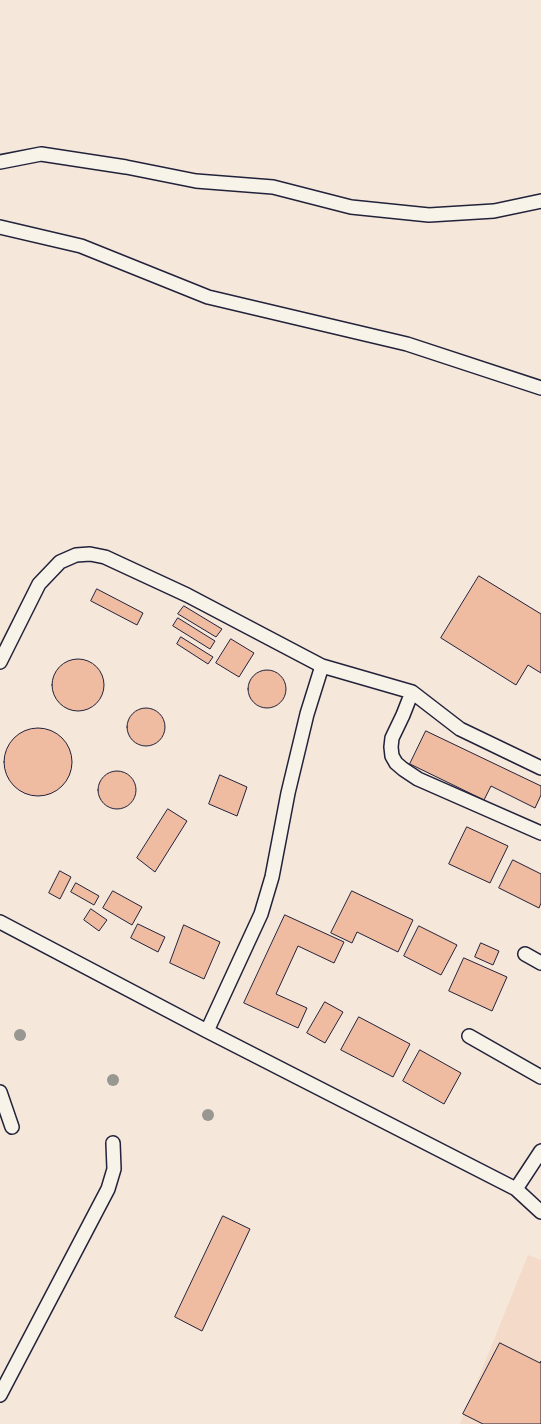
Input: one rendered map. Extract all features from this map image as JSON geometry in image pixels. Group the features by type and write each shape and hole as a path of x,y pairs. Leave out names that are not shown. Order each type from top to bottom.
{"lane":[{"path":"0,162 41,154 126,167 196,180 274,187 351,207 429,215 494,211 541,201"},
{"path":"0,227 81,246 208,297 408,344 541,388"},
{"path":"0,662 39,584 60,562 76,554 90,554 106,558 187,595 322,666 412,692 460,729 541,768"},
{"path":"206,1031 261,914 272,877 288,793 305,721 322,666"},
{"path":"412,692 392,738 390,747 392,756 396,762 403,769 418,779 541,833"},
{"path":"0,922 206,1031 516,1189 541,1212"},
{"path":"525,954 541,963"},
{"path":"469,1036 541,1078"},
{"path":"0,1092 12,1127"},
{"path":"0,1395 108,1189 114,1168 113,1143"},
{"path":"516,1189 541,1151"}],"shaded area":[{"path":"528,1255 541,1260 541,1424 460,1424"}],"building":[{"path":"479,576 541,614 541,673 528,665 516,685 441,638"},
{"path":"97,589 143,613 137,625 91,601"},
{"path":"184,606 222,629 216,637 178,614"},
{"path":"178,618 215,641 210,649 173,626"},
{"path":"181,637 213,657 208,664 177,644"},
{"path":"231,639 254,653 239,677 216,663"},
{"path":"73,659 83,659 97,666 104,680 104,690 97,704 83,711 73,711 63,707 56,700 52,690 52,680 56,670 63,663"},
{"path":"263,670 271,670 281,675 285,682 285,696 281,703 271,708 263,708 253,703 251,700 248,693 248,685 253,675 256,673"},
{"path":"142,708 150,708 160,713 164,720 164,734 160,741 150,746 142,746 132,741 130,738 127,731 127,723 132,713 135,711"},
{"path":"38,728 51,731 62,738 69,749 72,762 69,775 62,786 51,793 38,796 25,793 14,786 7,775 4,762 7,749 14,738 25,731"},
{"path":"426,731 541,786 541,795 535,808 491,786 484,800 410,764"},
{"path":"113,771 121,771 131,776 135,783 135,797 131,804 121,809 113,809 103,804 101,801 98,794 98,786 103,776 106,774"},
{"path":"220,775 247,787 237,816 209,804"},
{"path":"168,809 187,821 155,872 137,858"},
{"path":"467,827 508,846 490,883 449,864"},
{"path":"513,860 541,874 541,903 539,908 499,888"},
{"path":"60,871 71,877 60,899 49,893"},
{"path":"76,883 99,896 94,905 71,892"},
{"path":"113,891 142,907 132,925 103,908"},
{"path":"352,891 413,920 398,952 357,932 352,943 331,933"},
{"path":"91,909 107,920 99,931 84,920"},
{"path":"285,915 344,942 334,963 298,946 276,994 307,1008 298,1028 244,1003"},
{"path":"138,924 165,937 158,952 131,938"},
{"path":"184,925 220,942 204,979 170,963"},
{"path":"419,926 457,945 441,975 404,956"},
{"path":"481,943 499,951 493,965 475,957"},
{"path":"464,958 507,977 492,1011 449,991"},
{"path":"325,1002 343,1012 325,1043 307,1033"},
{"path":"359,1017 410,1044 393,1077 341,1050"},
{"path":"420,1050 461,1073 444,1104 403,1081"},
{"path":"223,1216 250,1229 202,1331 175,1317"},
{"path":"500,1343 540,1363 541,1361 541,1424 483,1424 463,1414"}]}
